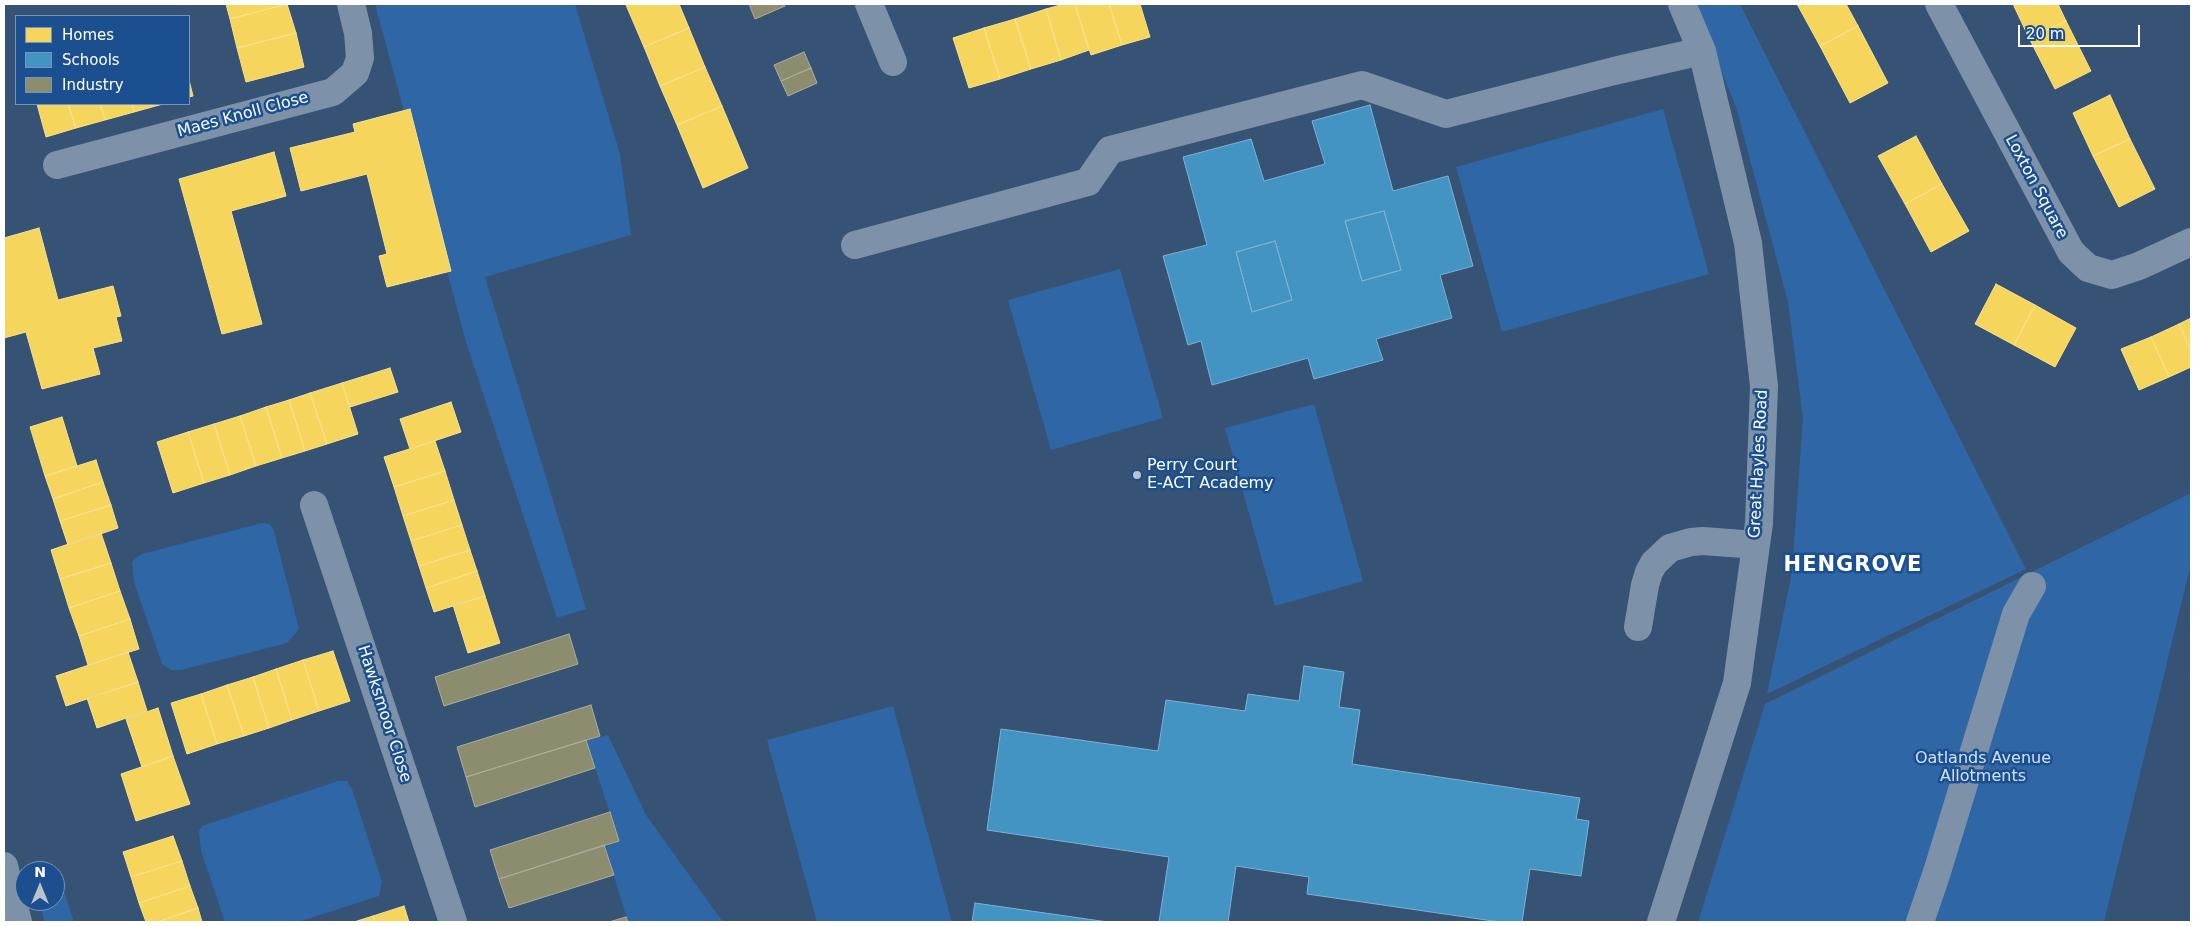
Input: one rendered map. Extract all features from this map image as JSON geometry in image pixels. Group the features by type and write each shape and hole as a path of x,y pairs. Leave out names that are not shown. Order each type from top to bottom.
{"street":[{"name":"Maes Knoll Close","path":"57,165 333,92 355,73 360,58 358,33 351,4"},
{"path":"869,4 893,62"},
{"name":"Great Hayles Road","path":"1661,922 1737,683 1759,523 1764,396 1748,243 1702,51 1682,4"},
{"name":"Loxton Square","path":"1938,4 2071,252 2088,268 2112,275 2139,266 2191,242"},
{"path":"855,245 1088,182 1110,150 1362,85 1446,114 1614,71 1702,51"},
{"name":"Hawksmoor Close","path":"314,505 453,922"},
{"path":"1638,627 1649,572 1654,563 1670,548 1691,542 1703,541 1756,545"},
{"path":"1920,922 2016,614 2032,586"},
{"path":"4,866 18,922"}],"green space":[{"path":"375,4 575,4 620,154 631,235 485,277 586,609 557,618 466,342"},
{"path":"1704,4 1740,4 2026,569 1767,694 1792,572 1803,418 1788,302 1736,107 1695,7"},
{"path":"1663,109 1709,274 1502,332 1456,167"},
{"path":"1120,269 1163,418 1051,450 1008,300"},
{"path":"1314,404 1363,581 1275,606 1225,428"},
{"name":"Oatlands Avenue Allotments","path":"2191,493 2191,564 2104,922 1698,922 1765,704"},
{"path":"262,523 270,524 274,531 299,629 287,643 181,670 171,670 162,664 134,582 132,562 142,554"},
{"path":"893,706 952,922 817,922 767,740"},
{"path":"608,735 646,815 723,922 628,922 605,847 619,841 586,740"},
{"path":"338,781 347,781 352,789 382,882 379,896 298,922 225,922 201,851 199,831 202,826"},
{"path":"65,894 74,922 44,922 42,911 65,911"}],"building: Homes":[{"path":"226,4 287,4 230,19"},
{"path":"287,4 296,33 237,48 230,19"},
{"path":"679,4 689,28 644,47 626,5"},
{"path":"1064,4 1075,4 1089,50 1061,60 1046,9"},
{"path":"1109,4 1122,45 1091,55 1075,5"},
{"path":"1109,4 1140,4 1150,37 1122,45"},
{"path":"1797,4 1846,4 1858,26 1820,46"},
{"path":"2013,4 2058,4 2066,21 2029,38"},
{"path":"1046,9 1061,60 1031,69 1015,19"},
{"path":"1015,19 1031,69 1000,79 984,28"},
{"path":"2066,21 2091,71 2055,89 2029,38"},
{"path":"1858,26 1888,83 1850,103 1820,46"},
{"path":"689,28 705,67 660,86 644,47"},
{"path":"984,28 1000,79 969,88 953,38"},
{"path":"296,33 304,67 246,82 237,48"},
{"path":"705,67 722,106 677,125 660,86"},
{"path":"190,84 193,96 190,97"},
{"path":"2110,95 2130,139 2093,156 2073,113"},
{"path":"37,105 68,105 76,128 46,137"},
{"path":"68,105 100,105 105,120 76,128"},
{"path":"100,105 132,105 134,112 105,120"},
{"path":"132,105 159,105 134,112"},
{"path":"722,106 748,168 703,188 677,125"},
{"path":"410,109 451,271 387,287 379,256 387,254 367,174 301,191 290,148 355,132 353,124"},
{"path":"1916,136 1942,184 1905,204 1878,156"},
{"path":"2130,139 2155,189 2119,207 2093,156"},
{"path":"274,152 286,196 231,211 262,324 222,334 179,179"},
{"path":"1942,184 1969,231 1931,252 1905,204"},
{"path":"39,228 58,300 113,286 121,316 116,317 122,341 93,348 100,374 42,389 26,332 4,338 4,238"},
{"path":"1996,284 2035,305 2014,345 1975,324"},
{"path":"2035,305 2076,328 2055,367 2014,345"},
{"path":"2191,318 2191,351 2179,324"},
{"path":"2179,324 2191,351 2191,367 2169,377 2151,337"},
{"path":"2151,337 2169,377 2139,390 2121,349"},
{"path":"390,368 398,392 350,407 342,383"},
{"path":"342,383 358,434 327,444 310,393"},
{"path":"310,393 327,444 305,451 289,400"},
{"path":"289,400 305,451 282,458 266,407"},
{"path":"451,402 461,432 410,449 400,419"},
{"path":"266,407 282,458 256,466 240,416"},
{"path":"240,416 256,466 230,475 214,424"},
{"path":"62,417 77,466 45,476 30,427"},
{"path":"214,424 230,475 204,483 188,432"},
{"path":"188,432 204,483 173,493 157,442"},
{"path":"435,441 445,471 394,487 384,457"},
{"path":"96,460 103,482 53,499 45,476"},
{"path":"445,471 454,500 403,516 394,487"},
{"path":"103,482 111,505 60,521 53,499"},
{"path":"454,500 462,525 411,541 403,516"},
{"path":"111,505 118,528 68,545 60,521"},
{"path":"462,525 470,550 419,566 411,541"},
{"path":"101,533 111,563 60,579 51,550"},
{"path":"470,550 477,571 426,588 419,566"},
{"path":"111,563 120,591 69,608 60,579"},
{"path":"477,571 485,596 434,612 426,588"},
{"path":"120,591 130,619 79,636 69,608"},
{"path":"485,596 500,643 468,653 453,605"},
{"path":"130,619 139,649 88,665 79,636"},
{"path":"333,651 350,701 319,711 303,660"},
{"path":"128,652 138,682 66,706 56,676"},
{"path":"303,660 319,711 292,720 276,669"},
{"path":"276,669 292,720 269,728 253,677"},
{"path":"253,677 269,728 244,736 227,685"},
{"path":"138,682 147,711 97,728 87,698"},
{"path":"227,685 244,736 217,744 201,694"},
{"path":"201,694 217,744 187,754 171,703"},
{"path":"158,708 173,756 142,767 126,719"},
{"path":"173,756 190,804 136,821 121,774"},
{"path":"173,836 182,861 131,877 123,852"},
{"path":"182,861 190,886 139,903 131,877"},
{"path":"190,886 198,908 157,922 146,922 139,903"},
{"path":"404,906 409,922 375,922 373,916"},
{"path":"198,908 202,922 157,922"},
{"path":"373,916 375,922 354,922"}],"building: Schools":[{"path":"1370,105 1393,191 1448,176 1473,266 1440,275 1452,318 1376,339 1383,360 1314,379 1308,358 1212,385 1201,341 1188,345 1163,256 1207,245 1183,157 1251,139 1264,181 1325,164 1312,121","holes":["1384,211 1401,270 1362,281 1345,221","1275,241 1292,300 1252,312 1236,252"]},
{"path":"1384,211 1401,270 1362,281 1345,221"},
{"path":"1275,241 1292,300 1252,312 1236,252"},
{"path":"1304,666 1344,672 1339,707 1360,710 1352,764 1580,798 1576,819 1589,821 1581,876 1530,869 1522,922 1500,922 1307,894 1309,877 1236,866 1228,922 1159,922 1169,857 987,830 1001,729 1158,751 1166,700 1245,711 1248,694 1299,701"},
{"path":"975,903 1108,922 972,922"}],"building: Industry":[{"path":"749,4 784,4 785,6 755,19"},
{"path":"804,52 811,68 781,81 774,65"},
{"path":"811,68 817,83 788,96 781,81"},
{"path":"569,634 578,664 444,706 435,677"},
{"path":"591,705 600,736 466,777 457,747"},
{"path":"586,740 595,768 475,807 466,777"},
{"path":"610,812 619,841 499,879 490,850"},
{"path":"604,845 614,875 509,908 499,879"},
{"path":"626,917 628,922 609,922"}],"place":[{"name":"Perry Court E-ACT Academy","path":"1137,475"}],"district":[{"name":"HENGROVE","path":"1853,566"}]}
